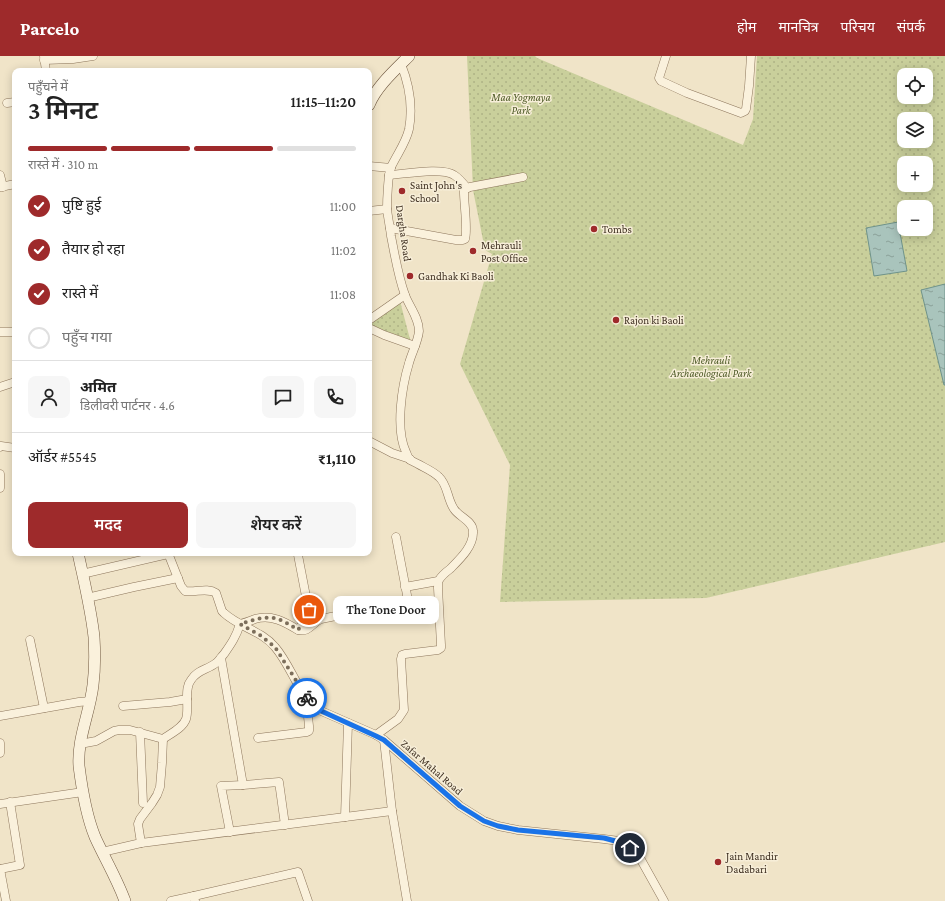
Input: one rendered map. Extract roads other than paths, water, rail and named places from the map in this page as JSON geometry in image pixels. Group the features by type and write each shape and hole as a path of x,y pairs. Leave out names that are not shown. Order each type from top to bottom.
{"street":[{"path":"46,68 44,58 73,59 93,56"},
{"path":"667,56 659,78 661,81 687,93 741,113 746,109 751,56"},
{"path":"372,99 382,85 405,60"},
{"name":"Dargha Road","path":"405,60 411,112 409,129 406,138 390,172 388,209 398,269 405,295 419,329 418,338 406,373 402,393 400,419 402,443 410,459"},
{"path":"372,167 390,172 444,171 455,175 467,188"},
{"path":"0,175 1,187 12,185"},
{"path":"390,228 463,240 466,236 464,190 470,187 523,177"},
{"path":"372,212 388,209"},
{"path":"372,318 405,295"},
{"path":"372,329 415,346"},
{"path":"0,332 12,332"},
{"path":"0,387 12,383"},
{"path":"372,442 392,453 410,459 438,476 443,482 455,510 473,528 472,540 467,548 455,564 438,581 405,587"},
{"path":"0,447 12,448"},
{"path":"0,474 0,488"},
{"path":"80,744 99,740 114,731 126,730 140,732 163,738 176,730 184,723 186,719 188,685 194,675 214,664 221,658 237,634 240,624 260,618 274,618 301,631 310,628 316,621 321,619 404,602 407,598 396,537"},
{"path":"79,556 92,620 95,655 91,702 80,744 79,760 83,792 92,828 125,901"},
{"path":"82,574 159,556"},
{"name":"Zafar Mahal Road","path":"169,556 181,586 185,591 214,591 222,611 228,617 260,635 275,647 306,697 312,705 319,710 384,740 460,806 484,821 498,826 518,830 604,838 619,842 630,848 640,858 664,901"},
{"path":"298,556 309,612 298,630"},
{"path":"87,598 178,578"},
{"path":"376,736 398,719 404,710 400,659 402,655 438,650 440,648 438,581"},
{"path":"30,640 44,708"},
{"path":"221,658 243,785"},
{"path":"258,738 309,731 306,697"},
{"path":"123,706 170,702 187,698"},
{"path":"0,716 79,702 91,702"},
{"path":"345,817 348,723"},
{"path":"140,732 143,803"},
{"path":"141,843 138,824 157,795 160,787 163,738"},
{"path":"384,740 392,811 407,901"},
{"path":"0,743 0,753"},
{"path":"230,832 220,786 279,782 285,824"},
{"path":"0,804 83,792"},
{"path":"6,901 0,869 20,865 10,802"},
{"path":"102,852 141,843 392,811"},
{"path":"171,901 194,899 298,872 308,901"}],"water":[{"path":"897,222 897,236 901,236 907,271 874,276 866,228"},
{"path":"945,284 945,385 944,385 921,290"}],"place":[{"name":"Saint John's School","path":"402,191"},
{"name":"Tombs","path":"594,229"},
{"name":"Mehrauli Post Office","path":"473,251"},
{"name":"Gandhak Ki Baoli","path":"410,276"},
{"name":"Rajon ki Baoli","path":"616,320"},
{"name":"The Tone Door","path":"309,610"},
{"name":"Jain Mandir Dadabari","path":"718,862"}],"park label":[{"name":"Maa Yogmaya Park","path":"521,103"},
{"name":"Mehrauli Archaeological Park","path":"711,366"}]}
